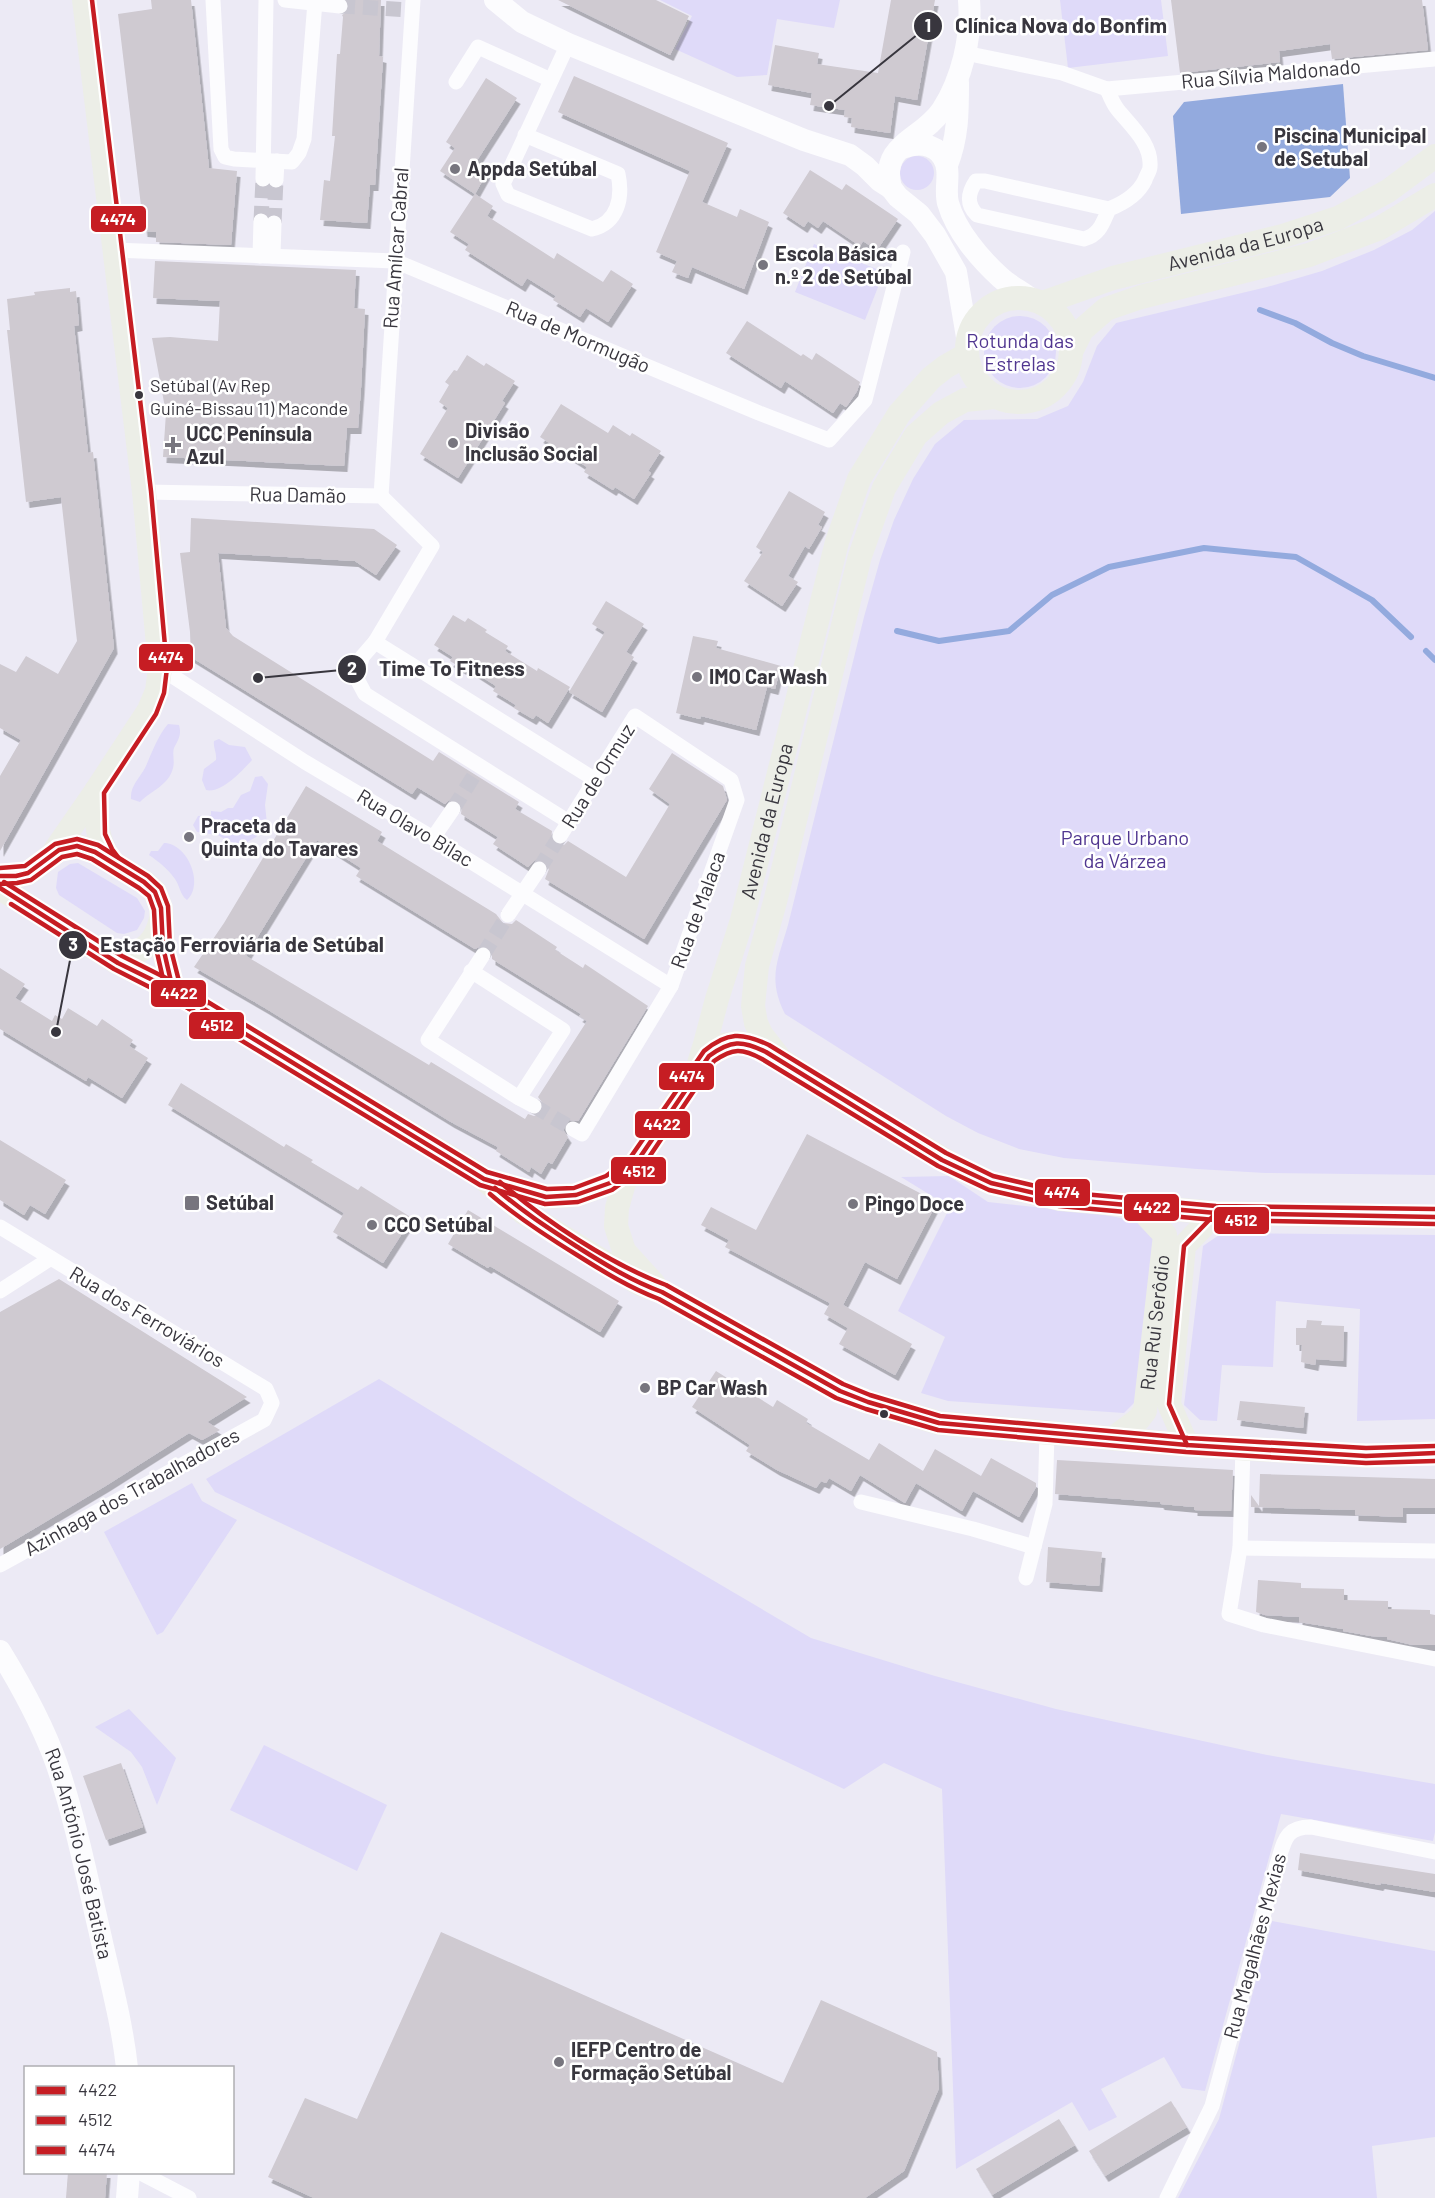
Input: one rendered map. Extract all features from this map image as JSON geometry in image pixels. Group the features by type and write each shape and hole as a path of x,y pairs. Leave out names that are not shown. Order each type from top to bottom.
{"main road":[{"path":"52,922 39,891 38,881 48,859 149,710 157,691 160,668 144,492 84,0"},
{"path":"495,0 522,22 568,44 804,140 850,155 919,214 947,254 956,272 971,372 981,387 995,397 1011,402 1028,402 1044,396 1057,386 1067,372 1071,352 1070,339 1064,323 1054,310 1002,279 976,250 955,221 948,201 943,157 929,146 911,144 899,150 873,150 850,155"},
{"path":"958,81 936,119 899,150 888,167 888,175 895,193 908,202 919,204 930,202 939,196 954,149 957,133 958,81 965,53 969,0"},
{"name":"Avenida da Europa","path":"1036,301 1113,278 1283,236 1338,218 1388,191 1435,156"},
{"name":"Avenida da Europa","path":"1071,352 1082,330 1106,309 1141,297 1309,255 1380,228 1435,195"},
{"path":"967,346 975,320 987,307 1003,299 1021,297 1036,301"},
{"name":"Avenida da Europa","path":"662,1292 624,1251 616,1226 617,1208 624,1183 696,1073 742,920 837,542 859,479 899,414 930,378 967,346"},
{"name":"Avenida da Europa","path":"784,1062 761,1034 756,1023 753,1006 757,966 775,902 860,556 884,489 916,435 941,413 965,400 995,397"},
{"path":"96,791 98,836 105,853 112,862"},
{"path":"0,876 28,873 59,850 77,846 95,852 112,862 151,888 158,898 163,947 173,990"},
{"path":"0,888 102,953 173,990 484,1179 524,1213 602,1262 640,1284 662,1292 840,1391 868,1402 939,1423 1186,1445 1366,1456 1435,1453"},
{"path":"102,953 124,955 142,950 155,938 161,918"},
{"path":"696,1073 709,1056 724,1045 733,1043 752,1045 784,1062 942,1160 991,1182 1060,1199 1216,1213 1435,1217"},
{"path":"484,1179 546,1197 576,1195 610,1183 636,1163"},
{"name":"Rua Rui Serôdio","path":"1114,1437 1138,1420 1145,1411 1165,1235 1137,1205"},
{"name":"Rua Rui Serôdio","path":"1186,1445 1170,1404 1184,1246 1216,1213"},
{"name":"Rua António José Batista","path":"0,1651 21,1685 40,1725 56,1762 71,1808 117,2009 127,2066"},
{"path":"127,2198 129,2174"}],"street":[{"path":"213,0 221,150 225,157 292,162 299,153 304,139 315,2"},
{"path":"266,0 269,179"},
{"path":"285,0 340,6"},
{"name":"Rua Amílcar Cabral","path":"381,496 413,0"},
{"path":"525,135 618,174 621,188 614,215 601,227 592,229 508,195 503,184 525,135 550,80 568,44"},
{"path":"456,82 478,47 550,80"},
{"name":"Rua Sílvia Maldonado","path":"965,53 1062,73 1107,89 1435,59"},
{"path":"1107,89 1117,108 1146,145 1150,167 1142,185 1124,203 1109,209 985,181 976,181 970,190 969,201 972,210 977,215 1084,239 1092,237 1098,231 1109,209"},
{"path":"267,256 268,222"},
{"name":"Rua de Mormugão","path":"114,250 396,261 829,440 865,400 903,252"},
{"name":"Rua Damão","path":"144,492 381,496"},
{"path":"381,496 432,546 375,642 362,657 357,679 365,694 478,770 569,822"},
{"path":"375,642 594,779"},
{"name":"Rua Olavo Bilac","path":"160,668 305,762 433,838 671,986"},
{"name":"Rua de Ormuz","path":"560,836 635,716"},
{"name":"Rua de Malaca","path":"578,1131 671,986 737,800 731,780 635,716"},
{"path":"433,838 453,809"},
{"path":"508,915 539,869"},
{"path":"483,955 428,1040 534,1106"},
{"path":"471,971 563,1030 519,1098"},
{"name":"Rua dos Ferroviários","path":"0,1227 266,1389 272,1403 264,1420"},
{"path":"0,1292 51,1258"},
{"name":"Azinhaga dos Trabalhadores","path":"0,1565 264,1420"},
{"path":"1026,1578 1045,1504 1047,1433"},
{"path":"1243,1448 1240,1548 1229,1614 1264,1624 1435,1659"},
{"path":"861,1502 974,1529 1034,1547"},
{"path":"1240,1548 1435,1551"},
{"name":"Rua Magalhães Mexias","path":"1167,2198 1212,2106 1278,1860 1289,1833 1296,1828 1311,1827 1435,1852"},
{"path":"143,2174 189,2198"}],"green space":[{"path":"660,0 840,0 834,28 777,19 767,75 737,77 675,49 692,16"},
{"path":"1060,0 1161,0 1168,56 1068,68"},
{"path":"917,156 929,161 934,173 929,185 917,190 905,185 900,173 905,161"},
{"name":"Parque Urbano da Várzea","path":"1435,211 1435,1175 1265,1173 1197,1169 1064,1158 1019,1149 978,1133 946,1116 785,1014 776,990 778,959 864,617 894,520 913,479 935,444 964,420 1037,419 1068,406 1083,382 1097,346 1116,323 1267,287 1322,271 1374,250 1412,230"},
{"path":"814,244 884,272 865,320 795,292"},
{"name":"Rotunda das Estrelas","path":"1020,316 1040,322 1050,332 1056,352 1050,372 1040,382 1020,388 1000,382 990,372 984,352 990,332 1000,322"},
{"path":"168,724 179,725 180,732 173,750 174,765 171,774 164,783 140,802 131,799 133,786"},
{"path":"219,739 229,745 245,747 252,760 225,785 218,789 206,790 202,780 204,769 216,760 214,741"},
{"path":"262,776 268,784 265,805 267,824 256,837 242,845 229,842 218,835 197,832 193,825 198,816 211,815 211,811 221,812 233,808 241,795 250,791 255,777"},
{"path":"164,843 180,850 191,866 194,884 187,900 172,875 149,855 151,851 158,851"},
{"path":"78,863 137,898 145,911 137,930 124,934 117,933 59,895 56,888 58,872 70,864"},
{"path":"949,1176 988,1202 1100,1214 1142,1222 1155,1242 1140,1397 1124,1413 948,1401 921,1393 945,1337 898,1311 950,1207 901,1177"},
{"path":"1222,1233 1435,1235 1435,1419 1357,1421 1360,1309 1276,1301 1273,1367 1222,1365 1217,1421 1200,1420 1184,1405 1203,1246"},
{"path":"379,1379 578,1501 811,1638 935,1676 1056,1709 1267,1755 1435,1784 1433,1841 1281,1814 1205,2091 1182,2088 1164,2057 1101,2089 1117,2117 1089,2131 1072,2102 956,2169 942,1789 884,1763 844,1789 215,1492 206,1479"},
{"path":"192,1483 202,1501 237,1520 163,1632 157,1635 104,1532"},
{"path":"129,1709 176,1758 157,1805 142,1767 131,1752 95,1727"},
{"path":"264,1745 387,1805 357,1871 230,1810"},
{"path":"1272,1921 1435,1951 1435,2137 1372,2146 1377,2198 1178,2198 1219,2119"}],"water":[{"name":"Piscina Municipal de Setubal","path":"1343,84 1350,178 1330,197 1181,214 1173,116 1184,102"}],"building":[{"path":"151,0 191,0 209,168 237,171 231,245 156,242 156,232 144,231 118,14 152,9"},
{"path":"347,0 381,0 379,56 383,57 378,139 375,185 370,185 367,223 320,220 324,180 330,181 335,136 332,136 337,54 340,54 342,15 350,8"},
{"path":"558,0 656,0 689,16 670,55"},
{"path":"891,0 935,0 917,100 895,96 890,133 851,127 852,118 844,117 845,110 810,105 812,93 768,85 775,45 819,53 817,64 878,73"},
{"path":"1171,0 1422,0 1428,50 1332,59 1330,44 1279,51 1280,62 1180,73"},
{"path":"574,76 728,143 702,202 737,217 740,209 769,222 744,289 692,267 688,278 672,272 677,261 656,252 690,171 558,112"},
{"path":"486,78 517,98 476,162 489,169 475,194 440,171 455,148 446,142"},
{"path":"810,170 842,190 846,184 898,219 877,250 863,241 860,246 823,221 818,228 808,221 804,227 783,213"},
{"path":"475,194 493,206 487,216 554,259 557,253 603,282 611,270 633,284 608,322 586,308 580,317 553,300 556,296 527,278 522,286 465,250 469,244 450,232"},
{"path":"155,261 356,270 354,308 365,309 361,388 358,428 347,428 344,466 163,457 166,413 152,338 170,337 218,341 220,301 153,298"},
{"path":"70,288 70,292 76,291 79,325 74,326 88,453 93,452 114,648 0,851 0,776 21,740 0,728 0,664 16,672 26,656 58,674 77,641 61,497 26,502 7,330 10,330 7,299 35,295 34,292"},
{"path":"747,321 801,356 803,354 812,360 816,353 860,382 846,407 840,403 833,413 785,381 781,388 726,353"},
{"path":"467,355 484,366 486,363 515,381 502,401 505,403 458,478 420,454 448,408 439,402 449,385 445,382 454,370 457,371"},
{"path":"561,404 608,433 613,425 630,436 632,433 661,451 648,471 651,473 634,499 615,487 613,490 584,472 587,467 540,437"},
{"path":"789,491 825,512 818,525 822,527 809,549 805,546 788,576 798,582 782,606 744,581 763,552 756,547"},
{"path":"191,518 374,529 397,545 376,575 355,561 218,553 226,628 233,636 433,761 439,752 519,802 515,809 552,831 551,840 555,845 564,845 568,841 626,877 670,804 649,789 672,753 723,786 727,800 644,939 545,879 549,869 544,861 535,860 528,867 493,844 498,837 461,814 462,805 458,801 449,800 445,804 417,787 412,794 191,657 180,553 190,552"},
{"path":"606,601 644,624 626,652 634,657 602,712 569,692 605,632 592,624"},
{"path":"453,615 465,622 468,618 508,646 505,651 537,671 538,668 570,687 548,723 536,715 533,719 514,708 516,705 493,691 496,686 465,666 463,669 450,661 453,657 434,645"},
{"path":"693,636 718,641 716,648 781,666 775,689 767,687 756,730 701,716 700,719 676,713"},
{"path":"306,786 382,832 377,841 496,914 503,923 512,924 516,920 557,947 555,950 583,968 585,964 648,1006 578,1121 569,1120 565,1124 563,1130 568,1137 552,1164 548,1162 541,1174 531,1167 529,1172 496,1151 498,1147 451,1122 194,967 224,923","holes":["317,840 361,868 356,876 475,949 483,945 488,947 492,951 492,959 581,1014 579,1016 587,1021 538,1097 544,1105 540,1114 534,1116 528,1114 525,1119 431,1062 429,1065 246,956"]},
{"path":"0,968 25,984 15,998 52,1021 55,1015 62,1019 68,1008 97,1026 102,1019 133,1040 129,1046 148,1058 122,1098 88,1077 86,1081 0,1029"},
{"path":"181,1083 284,1147 286,1144 358,1190 361,1186 412,1218 383,1263 333,1232 344,1213 168,1105"},
{"path":"807,1134 937,1202 897,1279 865,1262 843,1305 912,1344 895,1375 839,1344 848,1328 824,1314 830,1303 725,1247 729,1240 701,1225 711,1207 756,1230"},
{"path":"0,1140 66,1180 45,1214 30,1205 24,1215 0,1200"},
{"path":"468,1210 619,1301 600,1332 490,1266 488,1268 448,1244"},
{"path":"59,1279 247,1397 207,1422 220,1430 202,1440 189,1433 0,1549 0,1312"},
{"path":"1307,1320 1322,1321 1321,1325 1344,1326 1343,1361 1316,1359 1315,1365 1301,1362 1302,1345 1296,1345 1296,1328 1306,1328"},
{"path":"716,1371 773,1407 777,1400 808,1419 806,1423 869,1460 879,1443 923,1471 935,1449 981,1476 991,1458 1036,1483 1036,1487 1019,1517 973,1491 962,1511 916,1483 905,1503 860,1475 851,1491 829,1478 826,1483 821,1481 816,1488 777,1470 746,1451 750,1445 692,1407"},
{"path":"1240,1401 1305,1407 1303,1428 1237,1420"},
{"path":"1057,1460 1233,1470 1231,1511 1194,1510 1194,1507 1161,1504 1160,1502 1055,1494"},
{"path":"1260,1474 1435,1479 1435,1508 1403,1508 1403,1517 1355,1515 1355,1510 1251,1507 1251,1495 1259,1506"},
{"path":"1048,1547 1102,1552 1099,1586 1046,1582"},
{"path":"1258,1580 1301,1583 1301,1588 1344,1589 1344,1600 1388,1601 1388,1609 1430,1610 1430,1614 1435,1615 1435,1645 1413,1645 1387,1639 1387,1637 1299,1622 1299,1617 1265,1615 1256,1612"},
{"path":"121,1763 143,1827 106,1840 83,1776"},
{"path":"1300,1853 1435,1874 1435,1892 1381,1883 1380,1885 1298,1870"},
{"name":"IEFP Centro de Formação Setúbal","path":"441,1932 783,2083 821,2000 937,2052 939,2088 904,2171 865,2198 314,2198 268,2177 305,2098 357,2119"},
{"path":"1171,2101 1187,2127 1105,2176 1089,2151"},
{"path":"1059,2119 1075,2145 992,2195 976,2169"},
{"path":"68,2174 107,2174 105,2198 66,2198"}],"waterway":[{"path":"1260,310 1295,323 1332,343 1363,356 1435,378"},
{"path":"897,631 939,641 1009,631 1052,595 1109,567 1204,548 1296,557 1372,600 1411,637"},
{"path":"1426,651 1435,660"}],"tunnel":[{"path":"340,6 411,10"},
{"path":"261,221 263,179"},
{"path":"274,223 276,180"},
{"path":"453,809 475,774"},
{"path":"539,869 560,836"},
{"path":"483,955 508,915"},
{"path":"534,1106 573,1129"}],"transit line":[{"name":"4474","path":"92,0 151,491 167,668 164,693 156,714 104,793 105,834 118,857"},
{"name":"4474","path":"0,868 25,866 55,844 77,839 98,845 148,876 161,888 168,906 170,946 180,985 487,1172 547,1189 574,1188 606,1176 630,1158 704,1051 720,1040 743,1036 769,1045 946,1153 993,1176 1061,1192 1216,1206 1435,1209"},
{"name":"4422","path":"0,876 28,873 59,850 77,846 95,852 144,882 155,892 161,908 163,947 173,990 484,1179 546,1197 576,1195 610,1183 636,1163 709,1056 724,1047 743,1044 766,1052 942,1160 991,1183 1060,1199 1216,1213 1435,1217"},
{"name":"4512","path":"0,884 31,880 62,857 77,854 92,859 149,896 154,910 156,948 168,996 480,1185 545,1204 578,1202 612,1190 641,1169 714,1061 732,1052 743,1051 762,1059 938,1166 989,1190 1059,1206 1215,1220 1435,1224"},
{"name":"4474","path":"4,882 122,956 176,983 208,1003"},
{"name":"4422","path":"0,888 118,963 173,990 204,1009"},
{"name":"4512","path":"11,904 114,969 200,1015"},
{"name":"4474","path":"500,1182 537,1212 623,1266 666,1285 843,1384 870,1395 940,1416 1188,1438 1366,1448 1435,1446"},
{"name":"4422","path":"495,1188 536,1220 609,1266 662,1292 840,1391 868,1402 939,1423 1187,1445 1366,1456 1435,1453"},
{"name":"4512","path":"490,1194 554,1241 607,1273 659,1299 836,1398 938,1430 1186,1452 1366,1463 1435,1461"},
{"name":"4422","path":"1187,1445 1169,1404 1184,1246 1216,1213"}],"place":[{"name":"Clínica Nova do Bonfim","path":"829,106"},
{"name":"Piscina Municipal de Setubal","path":"1262,147"},
{"name":"Appda Setúbal","path":"455,169"},
{"name":"Escola Básica n.º 2 de Setúbal","path":"763,265"},
{"name":"Setúbal (Av Rep Guiné-Bissau 11) Maconde","path":"139,395"},
{"name":"Divisão Inclusão Social","path":"453,443"},
{"name":"UCC Península Azul","path":"173,445"},
{"name":"IMO Car Wash","path":"697,677"},
{"name":"Time To Fitness","path":"258,678"},
{"name":"Praceta da Quinta do Tavares","path":"189,837"},
{"name":"Estação Ferroviária de Setúbal","path":"56,1032"},
{"name":"Setúbal","path":"192,1203"},
{"name":"Pingo Doce","path":"853,1204"},
{"name":"CCO Setúbal","path":"372,1225"},
{"name":"BP Car Wash","path":"645,1388"},
{"name":"IEFP Centro de Formação Setúbal","path":"559,2062"}]}
